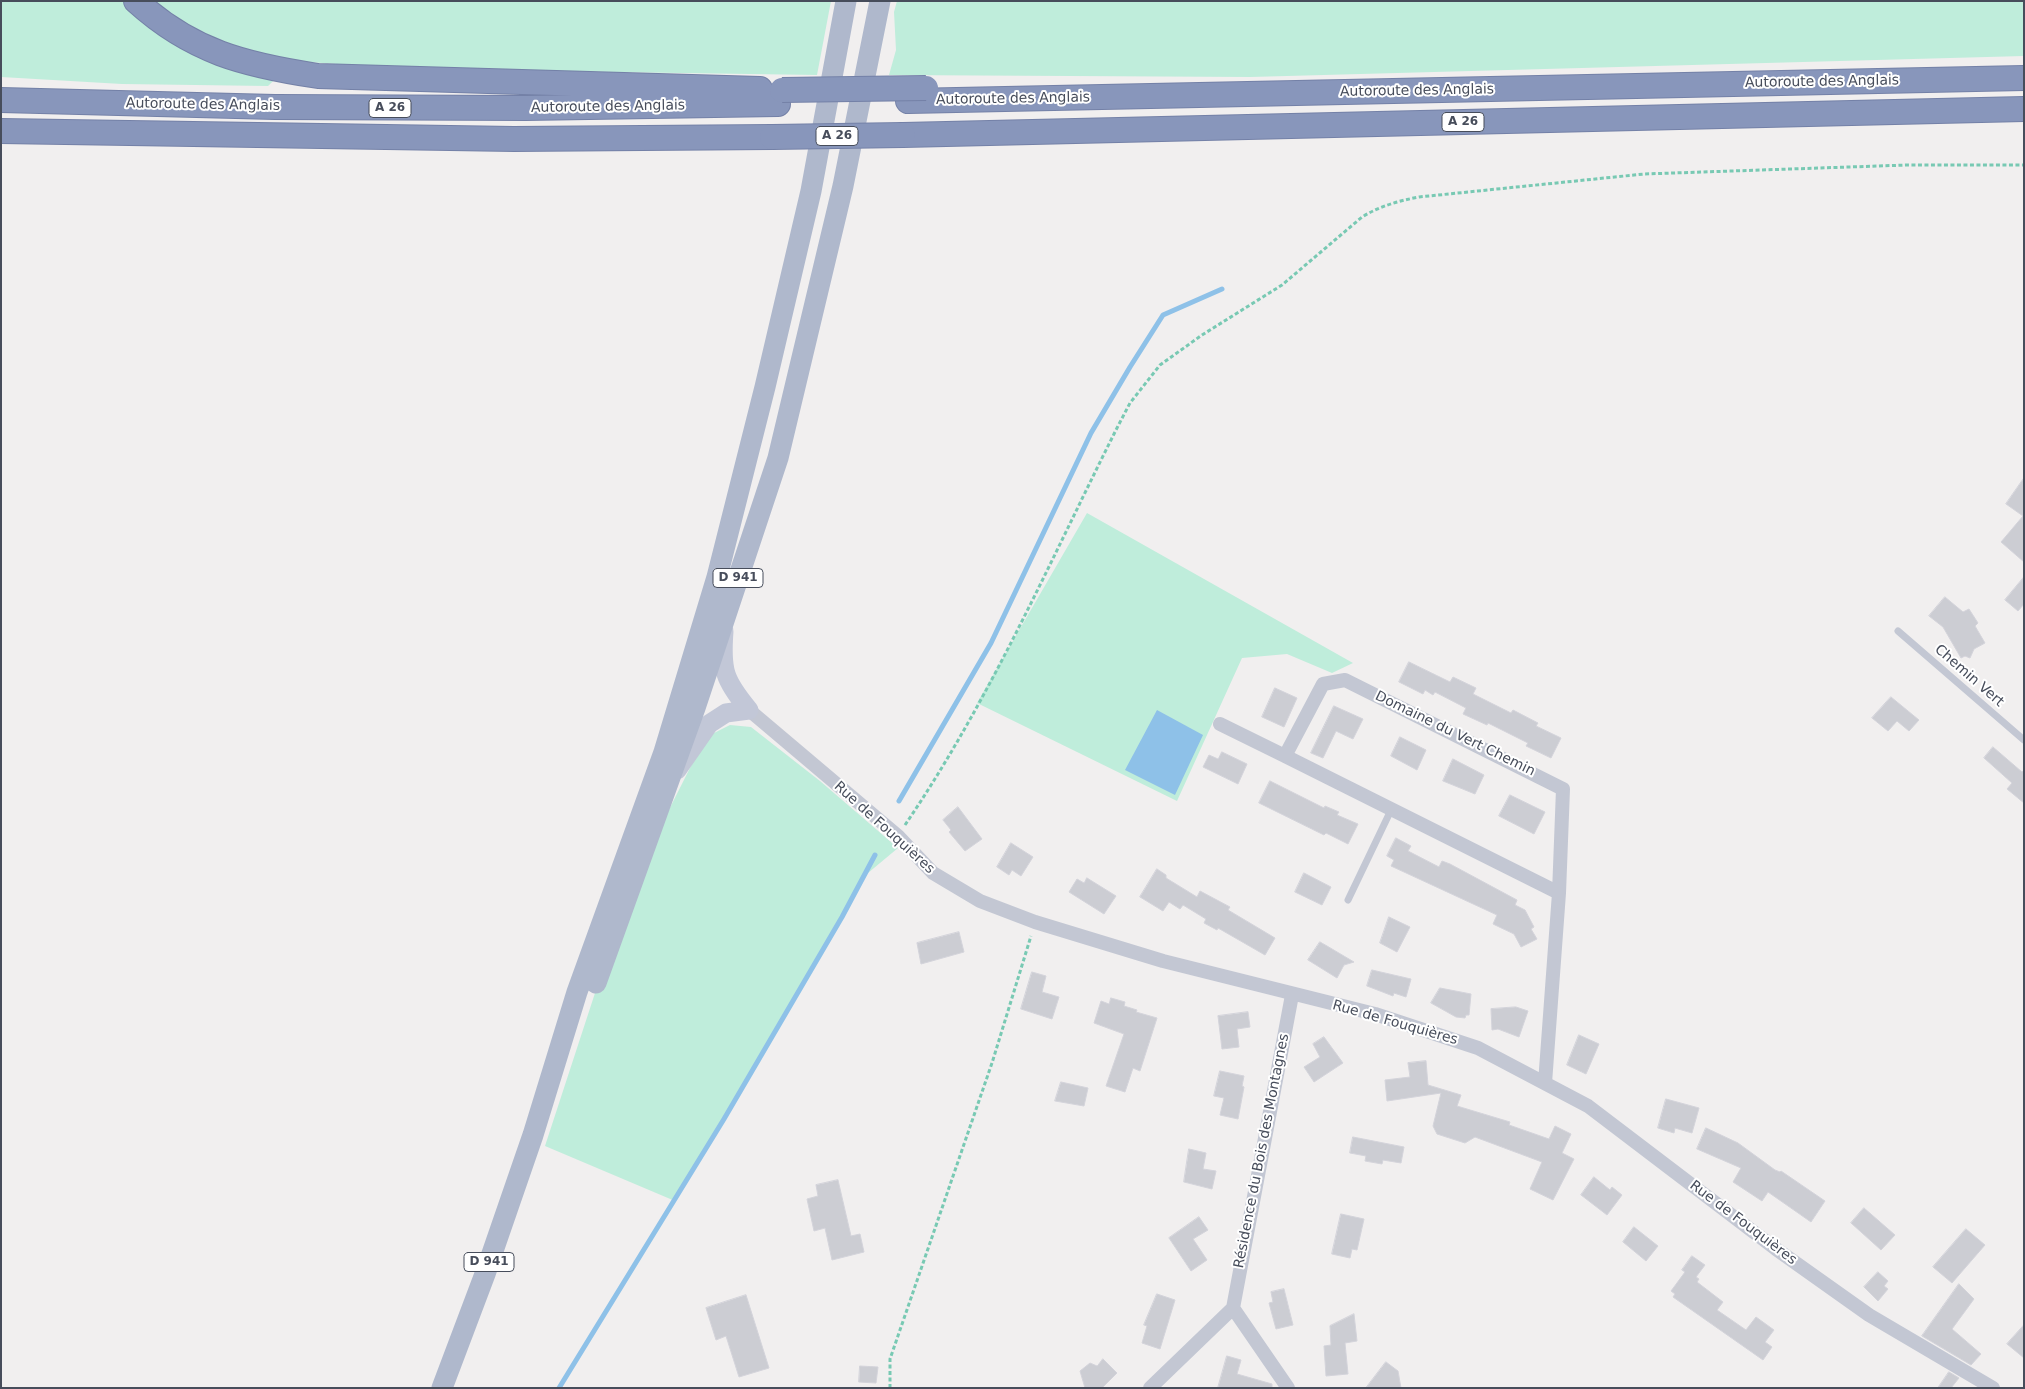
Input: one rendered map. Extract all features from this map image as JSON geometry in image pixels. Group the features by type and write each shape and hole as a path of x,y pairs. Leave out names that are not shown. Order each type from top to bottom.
{"highway":[{"path":"136,1 158,21 193,43 221,55 265,68 318,76 780,97"},
{"name":"Autoroute des Anglais","path":"1,100 275,107 497,108 780,97 917,95 949,101 2024,78"},
{"name":"A 26","path":"1,131 504,139 772,137 2024,110"}],"main road":[{"name":"D 941","path":"442,1388 485,1274 533,1135 577,992 664,752 717,577 765,387 811,191 846,1"},
{"name":"D 941","path":"533,1135 592,994 670,781 778,458 843,186 880,1"}],"street":[{"path":"725,616 723,651 725,675 734,692 749,710"},
{"name":"Domaine du Vert Chemin","path":"1285,756 1323,684 1345,680 1564,789 1559,893 1545,1083"},
{"path":"670,781 709,724 726,713 749,710"},
{"name":"Rue de Fouquières","path":"749,710 898,836 934,873 980,901 1035,922 1163,961 1292,995 1375,1014 1478,1048 1588,1106 1776,1249 1869,1314 1993,1388"},
{"path":"1220,724 1392,808 1559,893"},
{"name":"Résidence du Bois des Montagnes","path":"1233,1308 1292,995"},
{"path":"1150,1388 1233,1308 1288,1388"}],"lane":[{"name":"Chemin Vert","path":"1898,631 2024,740"},
{"path":"1348,900 1392,808"}],"path":[{"path":"898,836 937,777 1002,662 1130,403 1152,374 1202,335 1282,285 1362,217 1393,202 1419,197 1644,174 1907,165 2024,166"},
{"path":"890,1388 890,1359 992,1063 1035,922"}],"green space":[{"path":"1,1 831,1 817,75 409,69 294,61 268,86 122,84 1,77"},
{"path":"897,1 2024,1 2024,56 1250,77 889,75 896,50 894,12"},
{"path":"1087,513 1353,663 1332,673 1287,654 1242,658 1177,801 977,703"},
{"path":"730,725 751,727 820,781 898,848 862,878 842,917 675,1201 545,1146 629,889 693,762 710,735"}],"water":[{"path":"1157,710 1203,735 1175,795 1125,770"}],"building":[{"path":"2024,478 2024,562 2001,542 2023,516 2006,504"},
{"path":"2024,577 2024,604 2018,611 2005,600"},
{"path":"1945,597 1963,612 1969,609 1978,623 1975,626 1985,643 1974,649 1970,658 1965,656 1961,658 1943,627 1929,616"},
{"path":"1409,662 1450,682 1453,677 1476,688 1473,694 1511,713 1513,710 1538,723 1536,726 1561,738 1551,758 1526,746 1528,743 1488,723 1487,725 1463,714 1466,708 1435,692 1433,695 1425,690 1423,694 1399,682"},
{"path":"1275,688 1297,698 1284,727 1262,717"},
{"path":"1891,697 1919,720 1909,731 1897,721 1888,731 1872,718"},
{"path":"1334,706 1363,719 1353,739 1336,731 1323,758 1311,753"},
{"path":"1400,737 1426,750 1417,770 1391,756"},
{"path":"1993,747 2022,772 2024,770 2024,803 2007,789 2012,783 1984,758"},
{"path":"1222,752 1247,764 1238,784 1203,767 1209,755 1218,759"},
{"path":"1453,759 1484,775 1475,794 1443,781"},
{"path":"1270,781 1324,808 1325,806 1339,812 1337,815 1358,824 1348,844 1326,833 1324,835 1259,803"},
{"path":"1510,795 1545,812 1534,834 1499,816"},
{"path":"958,807 982,839 965,851 949,832 951,830 943,820"},
{"path":"1396,838 1411,846 1408,851 1439,867 1442,861 1450,864 1517,900 1515,905 1525,910 1534,927 1531,929 1537,939 1521,947 1514,934 1493,924 1497,915 1391,866 1394,860 1387,856"},
{"path":"1011,843 1033,857 1021,876 1012,870 1009,875 997,867"},
{"path":"1157,869 1166,875 1166,878 1197,897 1200,891 1230,907 1228,910 1275,938 1265,955 1218,928 1217,930 1204,923 1206,919 1183,905 1180,909 1169,902 1163,911 1140,897"},
{"path":"1304,873 1331,887 1322,905 1295,892"},
{"path":"1087,878 1116,896 1104,914 1069,892 1077,879 1084,883"},
{"path":"1389,917 1410,927 1397,952 1380,943"},
{"path":"959,932 964,952 921,964 917,943"},
{"path":"1320,942 1354,962 1344,965 1337,978 1308,960"},
{"path":"1372,970 1411,979 1406,997 1394,993 1393,996 1367,986"},
{"path":"1032,972 1046,976 1042,992 1059,997 1052,1019 1021,1009"},
{"path":"1440,988 1471,994 1469,1015 1466,1015 1465,1018 1456,1017 1431,1003"},
{"path":"1111,998 1125,1002 1124,1006 1137,1010 1136,1012 1157,1018 1140,1071 1133,1068 1125,1092 1106,1086 1124,1034 1094,1023 1101,1001 1109,1004"},
{"path":"1516,1007 1528,1011 1519,1037 1498,1029 1492,1030 1491,1009"},
{"path":"1248,1012 1250,1027 1237,1029 1239,1047 1222,1049 1218,1016"},
{"path":"1579,1035 1599,1044 1586,1074 1567,1065"},
{"path":"1324,1037 1343,1063 1314,1082 1304,1067 1320,1057 1313,1044"},
{"path":"1426,1061 1428,1085 1461,1095 1457,1106 1510,1122 1509,1125 1549,1139 1555,1126 1571,1134 1562,1153 1574,1159 1553,1200 1530,1189 1542,1162 1475,1137 1465,1143 1437,1134 1433,1126 1441,1093 1387,1101 1385,1080 1410,1077 1408,1063"},
{"path":"1220,1071 1244,1076 1242,1086 1244,1087 1238,1119 1220,1115 1224,1098 1214,1096"},
{"path":"1061,1082 1088,1088 1084,1106 1055,1101"},
{"path":"1666,1099 1699,1108 1692,1133 1675,1128 1674,1133 1658,1128"},
{"path":"1706,1128 1738,1143 1775,1170 1781,1171 1825,1201 1811,1222 1768,1192 1762,1201 1733,1182 1741,1168 1697,1149"},
{"path":"1353,1137 1404,1147 1401,1163 1383,1160 1382,1164 1365,1161 1366,1156 1350,1153"},
{"path":"1189,1149 1206,1153 1203,1169 1216,1171 1212,1189 1184,1182"},
{"path":"1594,1177 1610,1190 1612,1187 1622,1195 1607,1215 1581,1195"},
{"path":"838,1180 851,1236 860,1234 864,1252 832,1260 825,1228 814,1231 807,1199 818,1196 816,1185"},
{"path":"1864,1208 1895,1235 1881,1250 1851,1223"},
{"path":"1341,1214 1364,1219 1357,1250 1352,1249 1350,1258 1332,1254"},
{"path":"1199,1217 1208,1230 1193,1239 1207,1260 1191,1271 1169,1238"},
{"path":"1634,1227 1658,1246 1646,1261 1623,1242"},
{"path":"1966,1229 1985,1245 1952,1283 1933,1267"},
{"path":"1692,1256 1705,1265 1696,1277 1699,1279 1697,1282 1723,1302 1717,1310 1746,1330 1756,1317 1774,1330 1765,1342 1772,1347 1763,1360 1673,1297 1675,1294 1671,1291 1685,1272 1682,1270"},
{"path":"1878,1272 1888,1281 1884,1286 1888,1289 1878,1301 1864,1287"},
{"path":"1959,1284 1974,1299 1952,1329 1981,1354 1971,1365 1922,1336"},
{"path":"1284,1289 1293,1325 1276,1329 1269,1303 1273,1302 1271,1292"},
{"path":"1157,1294 1175,1300 1160,1349 1142,1343 1147,1326 1144,1325"},
{"path":"746,1295 769,1368 739,1377 726,1336 716,1340 706,1308"},
{"path":"1354,1314 1357,1341 1345,1343 1348,1374 1326,1376 1324,1346 1331,1345 1330,1326"},
{"path":"2024,1325 2024,1358 2007,1344"},
{"path":"1227,1356 1241,1360 1237,1374 1272,1384 1272,1388 1218,1388"},
{"path":"1103,1359 1117,1373 1102,1388 1085,1388 1080,1371 1090,1363 1097,1366"},
{"path":"1386,1362 1398,1371 1401,1388 1366,1388"},
{"path":"860,1366 878,1367 876,1383 859,1382"},
{"path":"1949,1372 1959,1378 1951,1388 1938,1388"}],"waterway":[{"path":"899,801 991,643 1091,433 1130,367 1163,315 1222,289"},
{"path":"559,1388 724,1119 842,917 875,855"}]}
